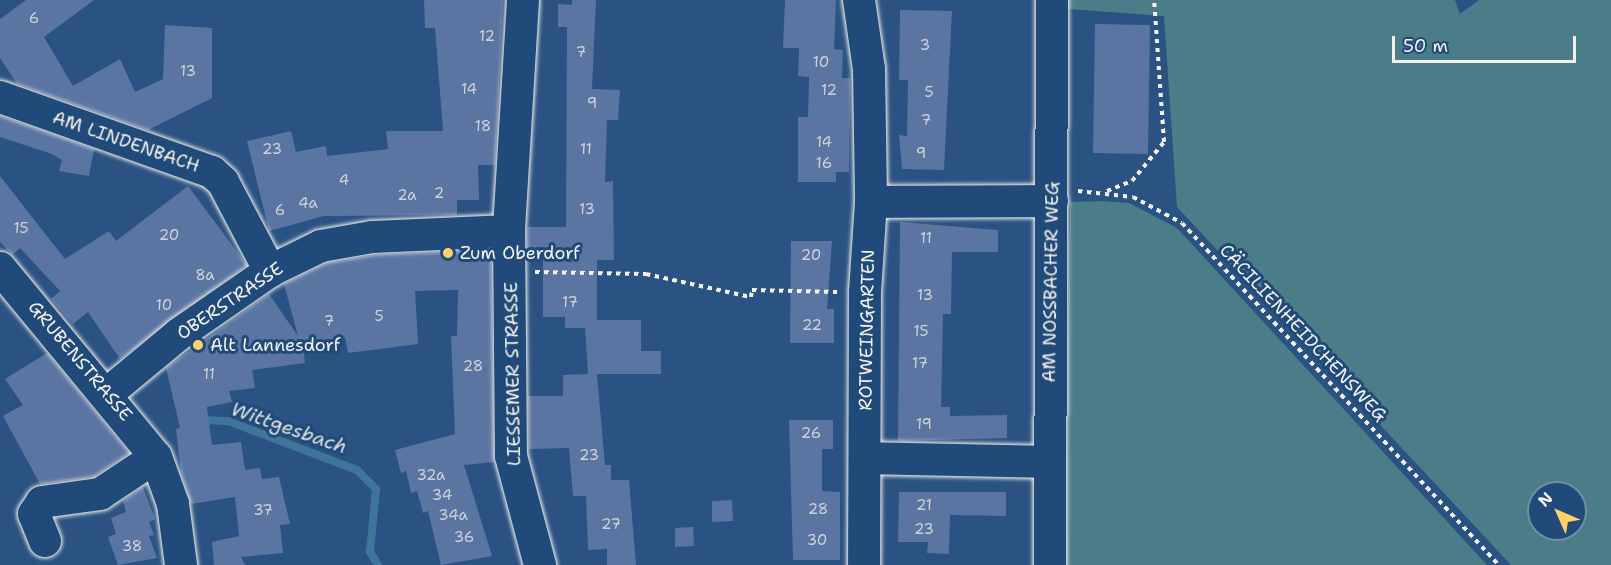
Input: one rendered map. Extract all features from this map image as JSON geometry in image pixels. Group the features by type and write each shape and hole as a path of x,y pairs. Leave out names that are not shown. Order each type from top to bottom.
{"street":[{"name":"LIESSEMER STRASSE","path":"523,0 509,231 512,456 540,565"},
{"name":"ROTWEINGARTEN","path":"859,0 869,69 871,202 865,292 864,565"},
{"name":"AM NOSSBACHER WEG","path":"1050,565 1052,0"},
{"name":"AM LINDENBACH","path":"0,97 212,172 223,182 270,271"},
{"path":"871,202 1052,201"},
{"name":"OBERSTRASSE","path":"108,393 179,333 270,271 321,246 372,237 509,231"},
{"name":"GRUBENSTRASSE","path":"0,268 108,393 156,458 173,504 181,565"},
{"path":"45,541 34,514 42,502 100,494 156,458"},
{"path":"865,458 1049,462"}],"path":[{"path":"1106,192 1132,181 1164,142 1154,0"},
{"name":"CÄCILIENHEIDCHENSWEG","path":"1052,201 1078,190 1106,192 1159,206 1182,223 1499,565"},
{"path":"511,272 646,274 751,297 752,290 865,292"}],"green space":[{"path":"1067,0 1455,0 1460,14 1479,0 1611,0 1611,565 1511,565 1177,207 1164,16 1068,9"},
{"path":"1070,202 1129,203 1177,228 1487,565 1066,565"}],"building":[{"path":"26,0 94,0 44,37 73,86 120,59 135,92 163,79 165,25 212,28 212,98 148,130 17,84 0,58 0,19"},
{"path":"424,0 503,0 495,165 478,165 479,200 457,200 457,215 324,216 269,231 247,141 291,131 296,152 326,146 327,156 388,149 386,131 443,131 435,28 425,28"},
{"path":"572,0 596,0 592,89 620,90 618,120 607,120 605,182 613,181 614,260 597,260 597,320 641,320 641,351 661,351 661,374 597,374 605,465 611,465 611,480 629,480 636,565 607,565 607,549 588,550 586,496 573,496 569,448 529,449 528,396 563,396 563,375 588,374 585,328 565,328 565,317 543,317 543,258 527,259 527,227 566,227 567,27 558,27 558,4 572,5"},
{"path":"785,0 836,0 834,49 843,50 842,78 850,78 849,172 836,172 836,182 798,182 798,117 808,117 809,77 798,76 799,48 783,48"},
{"path":"900,10 952,11 944,170 902,169 899,135 907,136 908,80 899,80"},
{"path":"1095,24 1150,25 1148,154 1093,153"},
{"path":"0,116 94,149 89,176 59,171 62,160 52,154 0,137"},
{"path":"0,176 65,259 109,231 116,241 188,186 247,265 120,359 88,312 73,324 51,299 60,291 20,248 12,255 0,242"},
{"path":"900,222 998,230 998,252 952,252 951,314 943,314 941,407 950,407 950,416 1007,415 1007,438 898,441"},
{"path":"791,241 832,241 827,309 834,309 834,343 790,343"},
{"path":"491,250 494,462 464,465 492,556 441,565 428,511 423,513 417,491 411,493 406,471 401,473 395,450 455,434 451,336 457,336 458,290 415,291 418,344 348,353 345,337 303,344 305,363 252,370 255,388 229,391 232,402 207,407 212,445 241,442 245,470 260,468 262,479 279,477 290,524 280,525 283,553 241,557 245,565 214,565 212,542 239,536 235,497 191,504 181,473 176,429 180,428 166,368 269,294 298,336 284,284 327,263 374,255"},
{"path":"47,353 129,453 93,477 40,484 3,416 23,405 5,379"},
{"path":"789,420 833,420 833,449 822,449 822,491 840,492 840,560 793,560"},
{"path":"143,487 155,519 149,522 154,535 149,536 157,558 118,565 108,537 116,534 111,518 126,512 123,501"},
{"path":"899,492 1006,492 1006,516 950,515 949,554 927,553 928,542 898,542"},
{"path":"732,500 733,521 712,522 712,501"},
{"path":"693,527 694,546 675,547 675,528"}],"waterway":[{"name":"Wittgesbach","path":"201,420 228,421 357,470 376,489 370,552 378,565"}],"place":[{"name":"Zum Oberdorf","path":"448,253"},
{"name":"Alt Lannesdorf","path":"198,345"}]}
